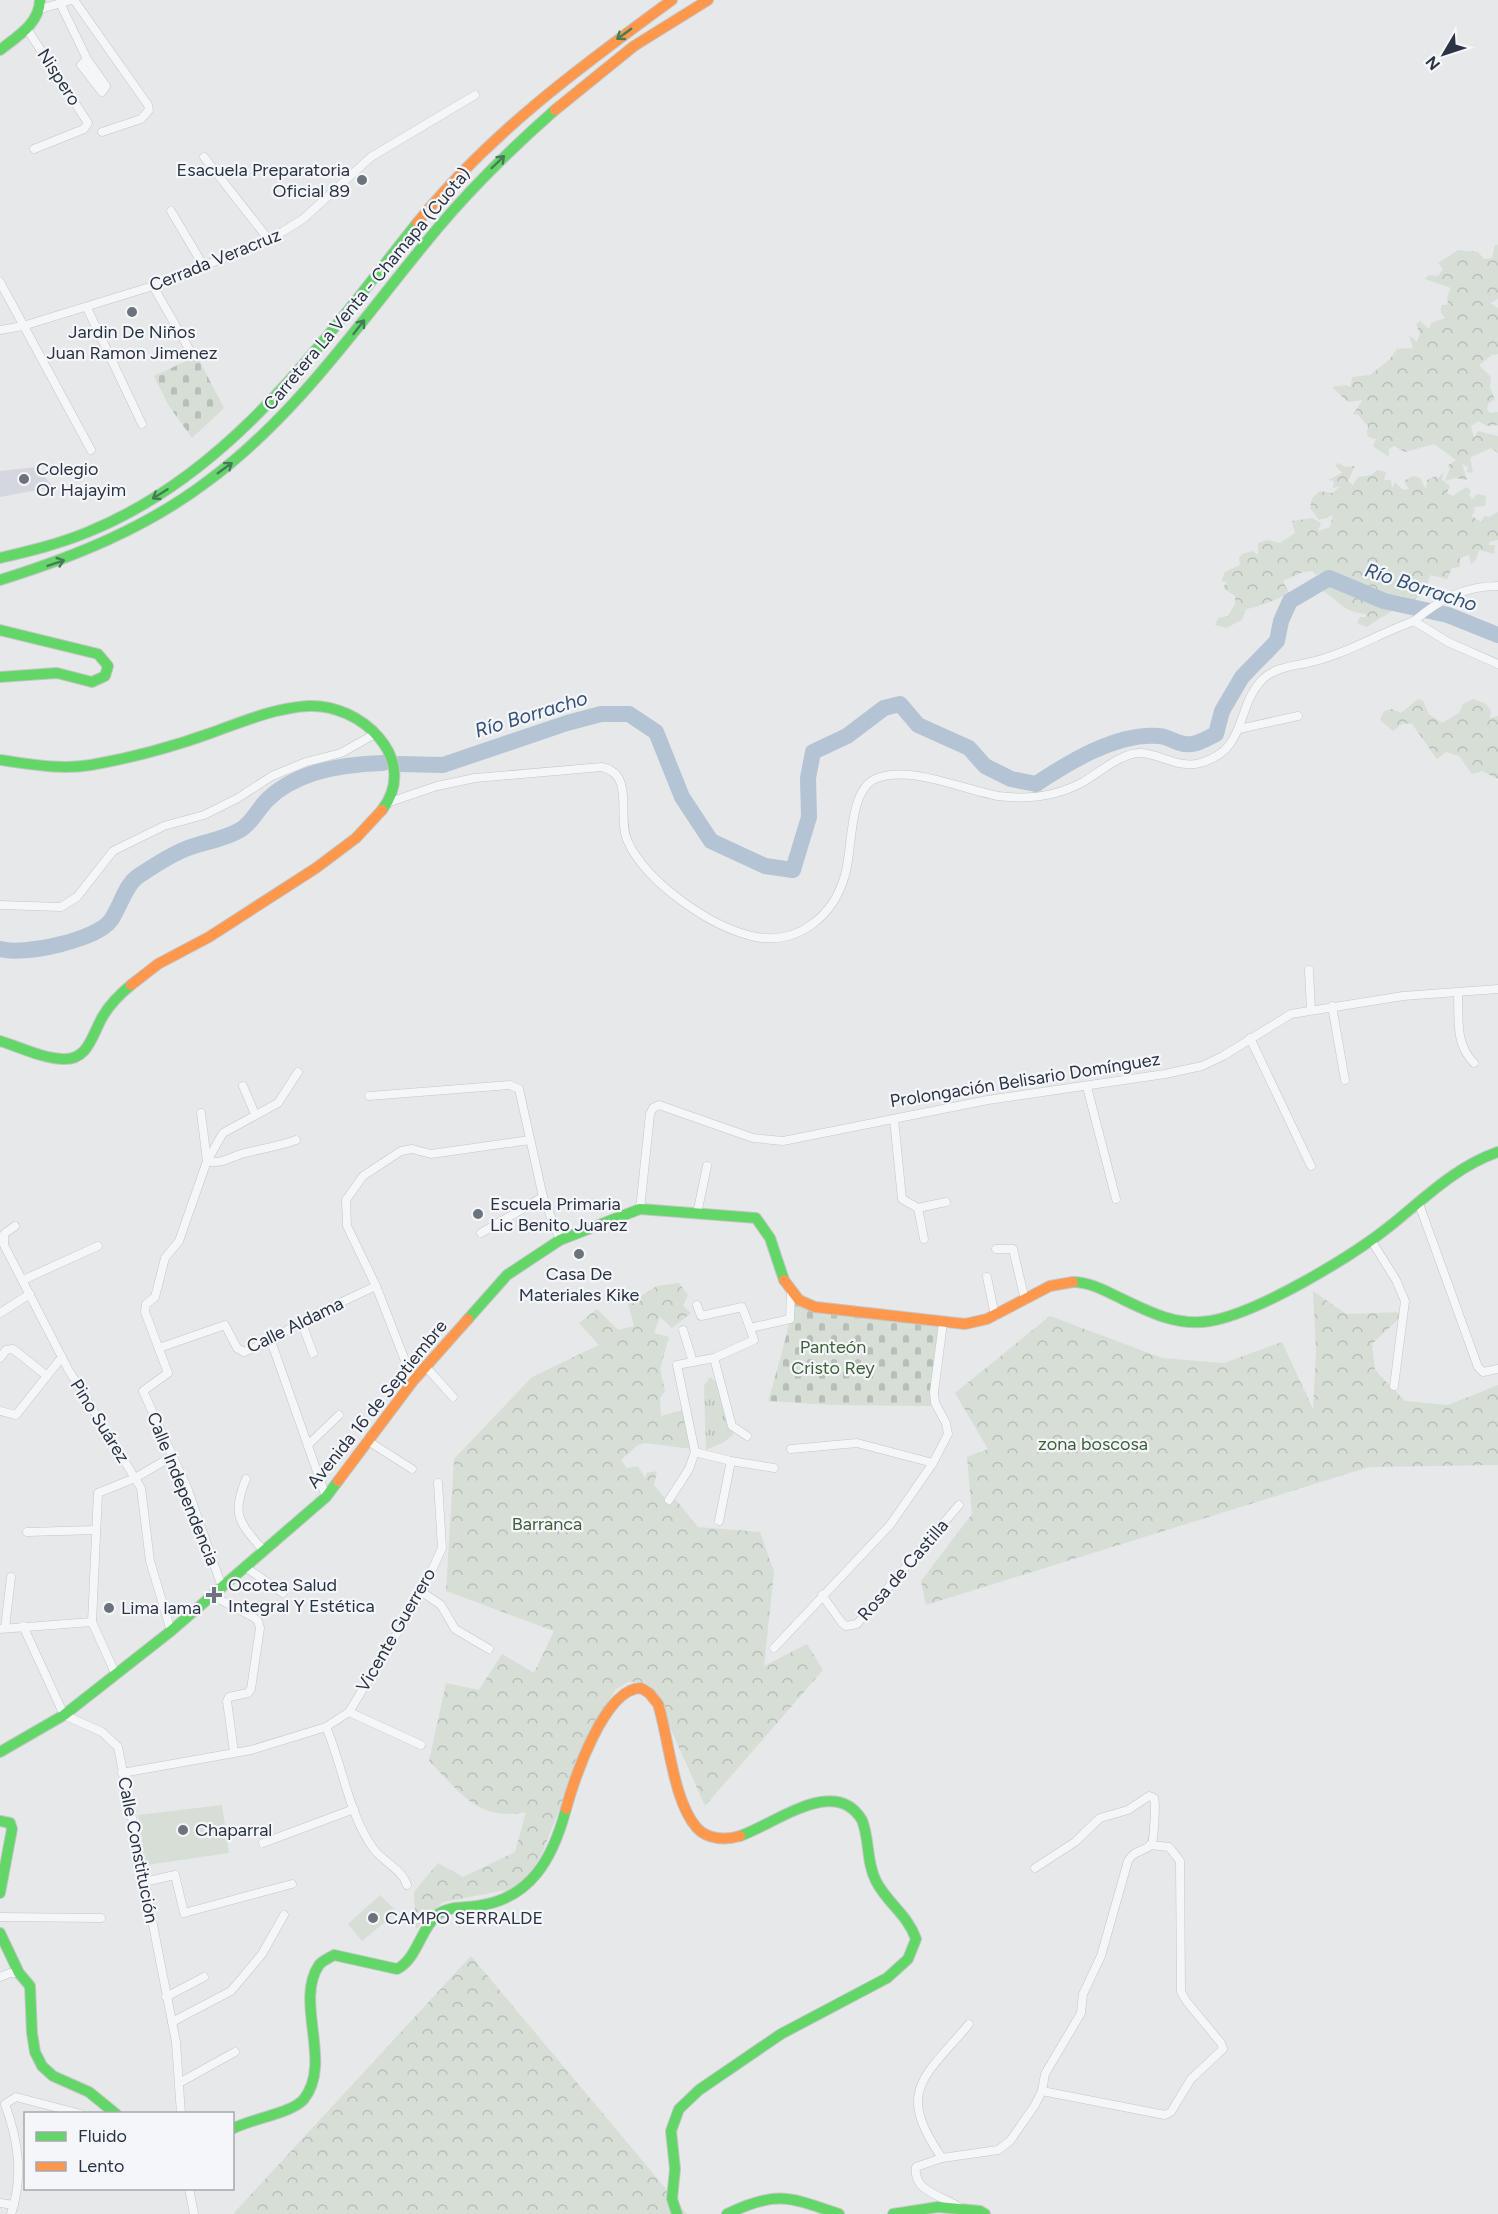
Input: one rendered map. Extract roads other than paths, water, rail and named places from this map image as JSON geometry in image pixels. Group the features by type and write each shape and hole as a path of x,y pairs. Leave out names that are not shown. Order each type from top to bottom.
{"main road":[{"name":"Carretera La Venta - Chamapa (Cuota)","path":"0,558 51,545 99,528 163,493 221,448 281,391 339,324 424,214 460,173 494,140 579,67 672,0"},
{"name":"Carretera La Venta - Chamapa (Cuota)","path":"0,580 59,562 111,541 174,505 235,461 296,403 436,230 500,160 587,84 650,36 708,0"},
{"path":"0,50 27,28 40,4"},
{"path":"0,630 98,654 108,666 105,676 92,682 57,674 0,676"},
{"path":"0,759 57,767 89,765 192,739 279,712 324,706 357,717 375,734 387,752 395,776 387,803 339,851 314,870 225,927 156,964 134,981 108,1010 86,1049 77,1057 65,1060 46,1057 0,1041"},
{"path":"791,1292 803,1304 815,1307 943,1323 971,1323 994,1316 1044,1288 1079,1282 1098,1287 1174,1322 1214,1322 1278,1293 1371,1240 1419,1204 1454,1173 1482,1156 1498,1152"},
{"name":"Avenida 16 de Septiembre","path":"0,1752 64,1715 116,1675 213,1596 326,1497 413,1381 507,1275 560,1240 640,1209 749,1216 762,1222 779,1270 791,1292"},
{"path":"234,2128 254,2118 293,2108 304,2099 312,2086 316,2062 311,1980 316,1966 324,1958 334,1955 397,1969 405,1965 437,1914 450,1909 501,1903 519,1893 539,1873 551,1854 585,1755 620,1697 636,1688 648,1691 658,1704 687,1811 692,1822 708,1836 726,1840 738,1838 814,1802 833,1801 853,1808 867,1832 871,1869 876,1882 903,1912 914,1931 913,1952 887,1978 781,2034 699,2090 679,2109 671,2131 675,2169 672,2199 677,2214"},
{"path":"0,1821 10,1823 12,1829 0,1893"},
{"path":"0,1933 19,1973 30,1986 32,2033 35,2052 42,2066 53,2076 89,2092 114,2112"},
{"path":"727,2214 757,2199 774,2195 839,2214"},
{"path":"893,2214 938,2207 985,2214"}],"street":[{"path":"40,4 73,0 148,105 149,110 141,120 102,132"},
{"path":"60,3 87,59"},
{"name":"Nispero","path":"27,28 86,119 88,126 34,149"},
{"name":"Cerrada Veracruz","path":"0,330 87,308 153,286 269,240 303,219 371,157 475,95"},
{"path":"204,157 269,240"},
{"path":"171,211 203,265"},
{"path":"0,282 91,450"},
{"path":"153,286 193,356"},
{"path":"87,308 142,424"},
{"path":"387,803 437,786 475,778 602,767 611,769 619,776 622,785 627,840 638,858 663,885 715,923 736,932 760,937 794,936 814,925 831,904 845,876 857,800 864,788 876,779 912,776 999,796 1035,797 1081,783 1131,755 1142,753 1186,765 1198,764 1217,756 1228,748 1239,729 1252,693 1263,679 1274,671 1320,660 1414,621 1430,607 1465,589 1498,586"},
{"path":"1414,621 1448,642 1498,664"},
{"path":"1239,729 1298,716"},
{"path":"0,905 61,907 77,897 112,851 164,826 204,815 238,798 272,776 306,762 341,753 375,734"},
{"path":"1309,970 1311,1010"},
{"name":"Prolongación Belisario Domínguez","path":"640,1209 650,1114 658,1105 768,1142 988,1100 1087,1087 1202,1066 1223,1056 1280,1018 1311,1010 1403,996 1458,994 1498,989"},
{"path":"1458,994 1461,1044 1464,1053 1474,1063"},
{"path":"1332,1006 1345,1080"},
{"path":"1250,1038 1311,1166"},
{"path":"159,1348 145,1312 146,1304 155,1297 165,1258 179,1241 207,1161 223,1132 278,1103 298,1072"},
{"path":"369,1096 510,1085 519,1089 543,1197 560,1240"},
{"path":"243,1086 255,1114"},
{"path":"1087,1087 1116,1199"},
{"path":"201,1113 207,1161"},
{"path":"894,1119 899,1191 902,1199 918,1208 946,1202"},
{"path":"207,1161 220,1164 247,1152 272,1149 296,1140"},
{"path":"413,1381 376,1286 352,1239 345,1215 346,1200 363,1176 400,1150 412,1149 431,1154 530,1140"},
{"path":"697,1214 707,1166"},
{"path":"481,1233 543,1197"},
{"path":"1419,1204 1478,1367 1483,1372 1498,1369"},
{"path":"918,1208 924,1239"},
{"name":"Pino Suárez","path":"15,1226 4,1234 2,1246 23,1280 62,1357 141,1488 150,1561 171,1631"},
{"path":"1371,1240 1396,1280 1405,1301 1394,1386"},
{"path":"23,1280 98,1246"},
{"path":"996,1249 1013,1250 1024,1299"},
{"path":"987,1276 994,1316"},
{"name":"Calle Aldama","path":"159,1348 222,1325 228,1328 240,1351 247,1351 271,1341 301,1321 376,1286"},
{"path":"750,1328 790,1318 791,1292"},
{"path":"0,1313 30,1294"},
{"path":"669,1500 689,1469 695,1452 677,1365 714,1358 754,1340 742,1307 701,1316 697,1305"},
{"path":"301,1321 313,1353"},
{"path":"774,1648 890,1525 933,1463 948,1434 946,1424 935,1403 934,1392 943,1323"},
{"path":"683,1330 693,1362"},
{"path":"271,1341 326,1497"},
{"name":"Calle Independencia","path":"159,1348 168,1373 143,1391 173,1456 222,1587"},
{"path":"0,1358 6,1350 13,1349 47,1376"},
{"path":"0,1411 16,1415 62,1357"},
{"path":"714,1358 732,1426 747,1436"},
{"path":"426,1366 453,1397"},
{"path":"308,1445 339,1415"},
{"path":"368,1441 412,1469"},
{"path":"790,1449 857,1443 933,1463"},
{"path":"695,1452 774,1468"},
{"path":"116,1675 92,1622 98,1493 135,1478 173,1456"},
{"path":"719,1521 731,1461"},
{"path":"246,1479 238,1499 237,1517 263,1550"},
{"name":"Vicente Guerrero","path":"122,1773 251,1750 326,1727 349,1712 422,1592 442,1548 438,1483"},
{"name":"Rosa de Castilla","path":"822,1595 842,1623 846,1626 856,1624 959,1505"},
{"path":"27,1532 96,1530"},
{"path":"245,1567 283,1593"},
{"path":"11,1577 3,1628 92,1622"},
{"path":"422,1592 441,1605 455,1629 489,1649"},
{"path":"213,1596 253,1617 260,1628 251,1689 248,1693 229,1697 227,1701 234,1752"},
{"path":"23,1626 64,1715"},
{"path":"349,1712 421,1745"},
{"name":"Calle Constitución","path":"64,1715 111,1738 118,1747 172,2022 181,2112"},
{"path":"326,1727 338,1754 354,1809 373,1847 404,1877 407,1885"},
{"path":"962,2209 951,2200 927,2191 916,2179 915,2169 919,2164 942,2158 998,2150 1010,2141 1042,2091 1045,2074 1081,2013 1083,1993 1101,1956 1128,1861 1137,1851 1150,1845 1155,1839 1153,1820 1156,1804 1151,1796 1128,1810 1100,1818 1075,1842 1035,1868"},
{"path":"263,1843 354,1809"},
{"path":"1042,2091 1165,2115 1171,2112 1191,2079 1223,2049 1221,2043 1181,1992 1180,1861 1169,1847 1150,1845"},
{"path":"144,1882 176,1875 184,1913 292,1884"},
{"path":"172,2022 231,1991 262,1954 284,1916"},
{"path":"0,1917 101,1918"},
{"path":"0,1977 10,1973 19,1973"},
{"path":"166,1997 204,1977"},
{"path":"942,2158 930,2141 919,2114 917,2092 933,2067 969,2024"},
{"path":"179,2083 235,2052"},
{"path":"11,2214 20,2165 16,2134 5,2104 16,2097 73,2112"},
{"path":"189,2190 194,2214"},
{"path":"0,2203 14,2205"}],"waterway":[{"name":"Río Borracho","path":"400,764 443,765 567,723 601,714 629,714 656,732 682,797 711,841 765,866 793,870 809,817 808,778 813,752 847,736 884,708 900,704 918,725 969,748 985,766 1011,779 1036,784 1094,750 1127,739 1161,736 1187,744 1197,743 1216,734 1222,711 1242,677 1277,641 1281,621 1290,601 1329,578 1384,601 1448,615 1498,635"},
{"name":"Río Borracho","path":"0,949 11,951 42,948 91,934 111,920 129,886 137,877 181,851 240,830 248,824 267,800 292,782 321,771 352,765 383,763"}],"place":[{"name":"Esacuela Preparatoria Oficial 89","path":"362,180"},
{"name":"Jardin De Niños Juan Ramon Jimenez","path":"132,312"},
{"name":"Colegio Or Hajayim","path":"24,479"},
{"name":"Escuela Primaria Lic Benito Juarez","path":"478,1214"},
{"name":"Casa De Materiales Kike","path":"579,1254"},
{"name":"Ocotea Salud Integral Y Estética","path":"214,1595"},
{"name":"Lima lama","path":"109,1608"},
{"name":"Chaparral","path":"183,1830"},
{"name":"CAMPO SERRALDE","path":"373,1918"}],"park label":[{"name":"Panteón Cristo Rey","path":"833,1357"},
{"name":"zona boscosa","path":"1093,1444"},
{"name":"Barranca","path":"547,1524"}]}
